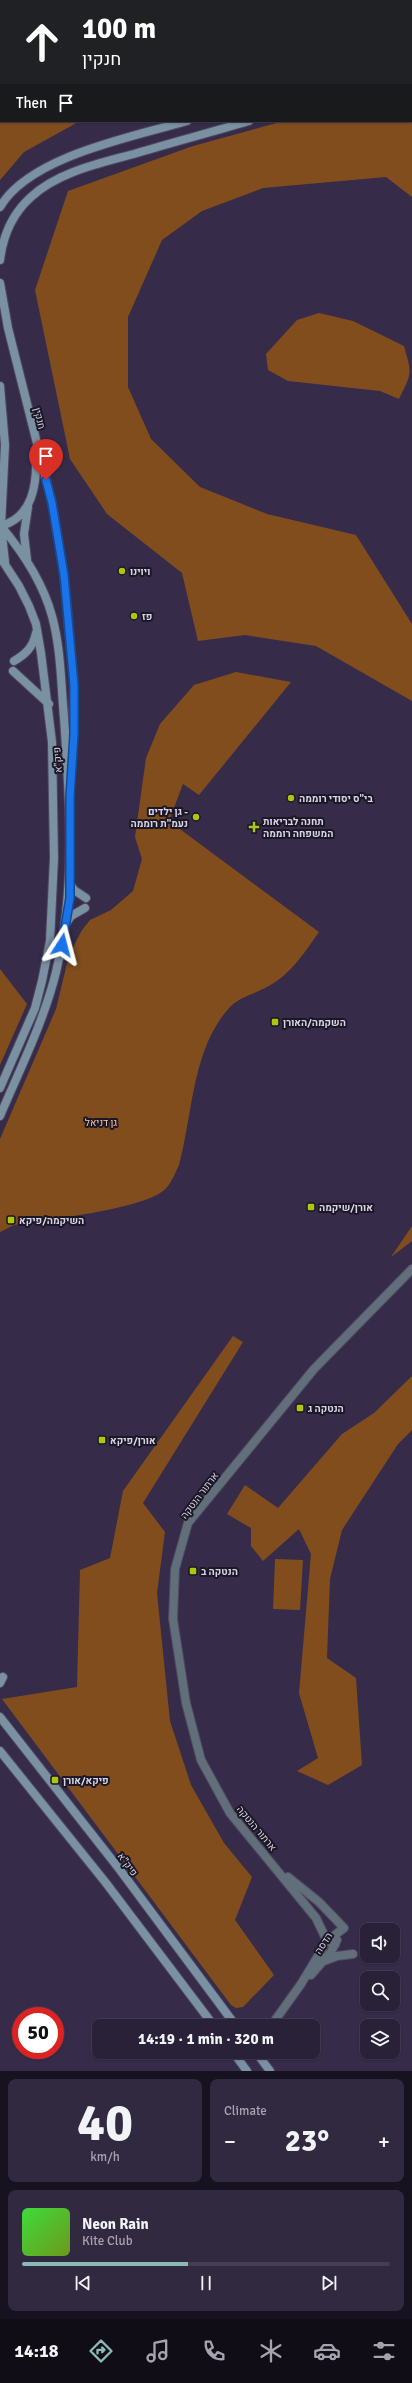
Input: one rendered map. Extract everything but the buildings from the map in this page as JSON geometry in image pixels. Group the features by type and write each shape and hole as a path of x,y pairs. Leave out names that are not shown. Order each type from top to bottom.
{"main road":[{"path":"0,206 10,192 52,164 87,150 184,122"},
{"path":"0,260 7,229 17,211 32,196 60,178 87,168 246,122"},
{"name":"חנקין","path":"0,283 8,328 52,503 64,575 74,685 74,734 70,797"},
{"path":"0,386 5,445 0,526 2,560"},
{"path":"28,565 24,534 28,505 36,483 36,444"},
{"path":"0,455 5,445"},
{"path":"0,526 11,523 28,505"},
{"name":"פיק\"א","path":"0,526 28,565 45,596 56,639 70,797 70,884 66,924 56,973 45,1008 0,1116"},
{"name":"פיק\"א","path":"0,1088 35,1008 50,941 54,850 52,742 49,704 36,624 19,586 2,560"},
{"path":"14,661 24,654 33,644 36,624"},
{"path":"13,671 49,704"},
{"path":"70,884 74,890 86,898"},
{"path":"66,924 71,916 85,908"},
{"name":"פיק\"א","path":"0,1717 120,1870 231,2019"},
{"path":"0,1751 106,1883 209,2019"},
{"path":"240,2059 247,2071"},
{"path":"261,2059 270,2071"}],"street":[{"name":"ארתור הנטקה","path":"331,1943 316,1918 279,1870 230,1813 201,1760 186,1703 173,1619 175,1569 188,1523 314,1369 412,1269"},
{"name":"ארתור הנטקה","path":"279,1870 319,1902 344,1928"},
{"name":"הדסה","path":"272,2019 279,2013 331,1943 344,1928"},
{"name":"הדסה","path":"301,1984 323,1962 331,1943"},
{"path":"323,1962 337,1956 354,1954"}],"green space":[{"path":"0,122 78,122 24,152 0,180"},
{"path":"280,122 412,122 412,197 386,177 263,188 202,211 162,240 128,317 128,387 151,439 200,487 267,514 356,535 412,624 412,701 316,646 245,635 198,641 182,573 107,514 70,459 35,290 68,191 193,146"},
{"path":"319,313 353,321 404,346 409,373 399,399 380,391 288,381 268,370 266,354 297,320"},
{"name":"גן דניאל","path":"236,672 291,682 199,795 183,784 169,821 319,932 289,971 274,983 242,998 230,1007 217,1023 201,1061 179,1165 168,1186 163,1191 151,1198 114,1209 14,1225 0,1232 0,1139 56,1009 69,955 82,930 90,920 111,910 133,891 142,859 135,837 146,758 160,724 194,685"},
{"path":"0,969 27,1004 0,1065"},
{"path":"412,1226 412,1241 391,1257"},
{"path":"233,1336 243,1342 143,1503 165,1532 157,1593 170,1721 191,1785 224,1843 252,1877 235,1920 274,1975 243,2007 236,2008 231,2005 2,1699 77,1687 80,1570 110,1558 123,1491"},
{"path":"412,1376 412,1430 398,1444 342,1530 330,1579 327,1658 356,1678 362,1765 328,1785 297,1771 318,1758 299,1693 311,1554 299,1529 263,1561 251,1546 251,1528 227,1514 245,1485 278,1508 342,1434 374,1413"},
{"path":"275,1559 303,1560 300,1610 273,1609"}],"place":[{"name":"ויוינו","path":"122,571"},
{"name":"פז","path":"134,616"},
{"name":"בי\"ס יסודי רוממה","path":"291,798"},
{"name":"גן ילדים - נעמ\"ת רוממה","path":"196,817"},
{"name":"תחנה לבריאות המשפחה רוממה","path":"254,827"},
{"name":"השקמה/האורן","path":"275,1022"},
{"name":"אורן/שיקמה","path":"311,1207"},
{"name":"השיקמה/פיקא","path":"11,1220"},
{"name":"הנטקה ג","path":"300,1408"},
{"name":"אורן/פיקא","path":"102,1440"},
{"name":"הנטקה ב","path":"193,1571"},
{"name":"פיקא/אורן","path":"55,1780"}],"route":[{"path":"46,480 52,503 64,575 74,685 74,734 70,797 70,898 62,945"}]}
